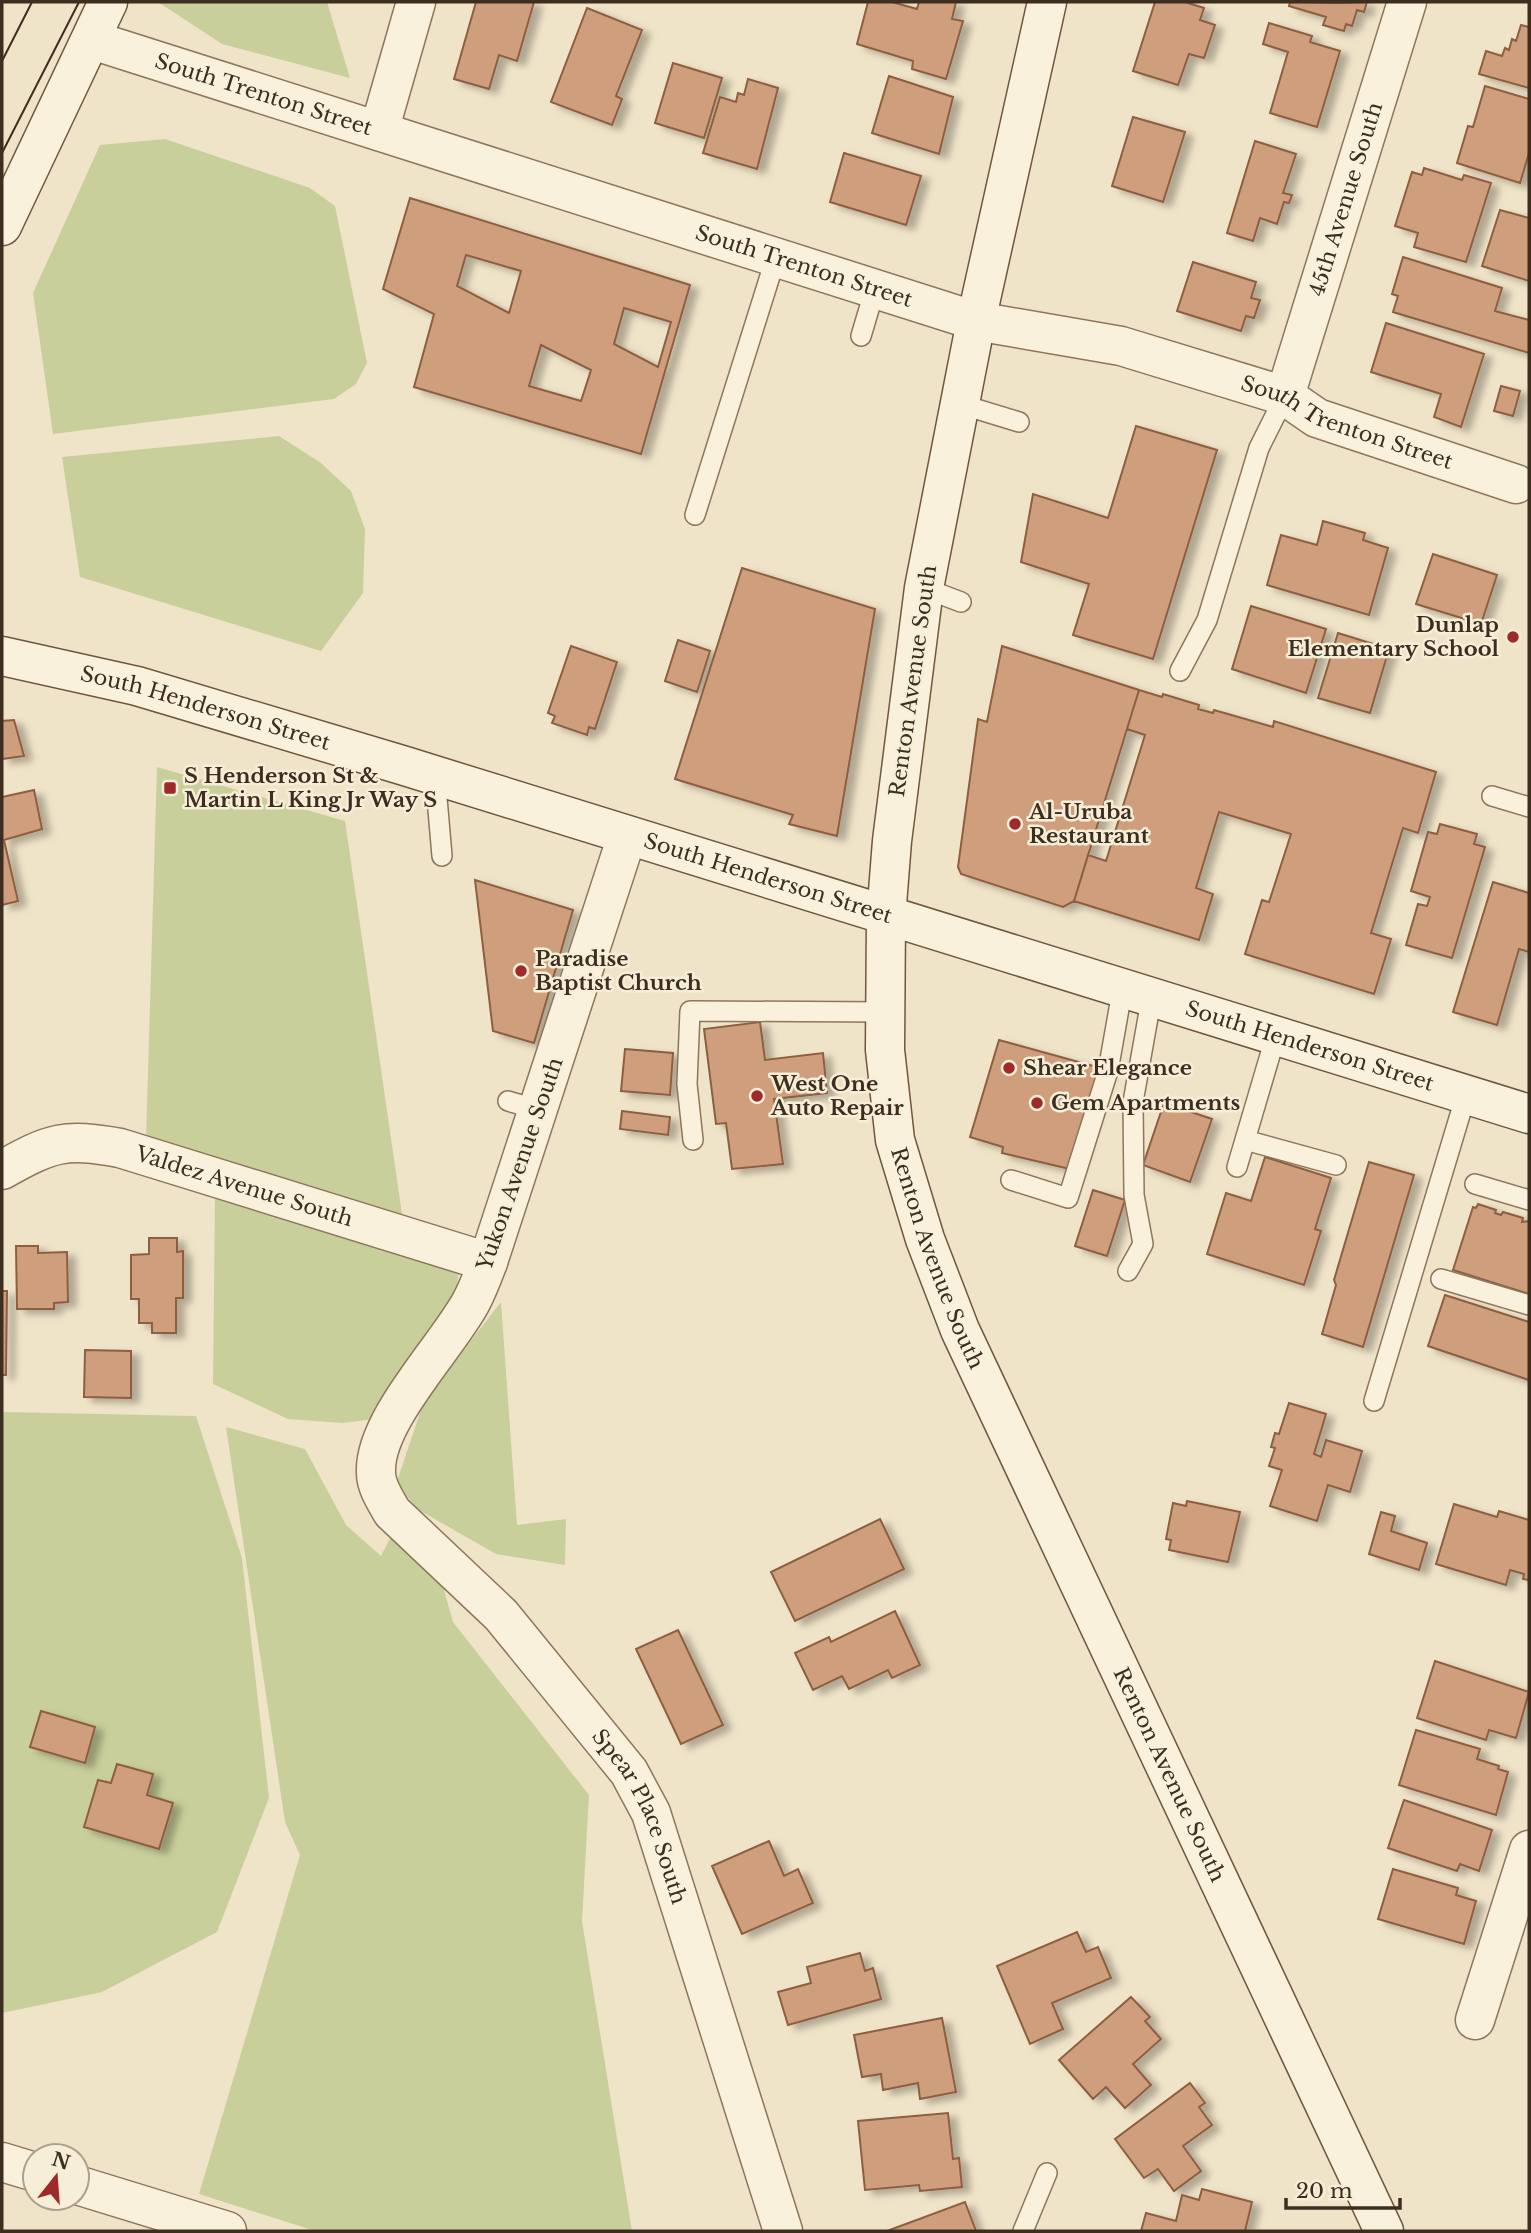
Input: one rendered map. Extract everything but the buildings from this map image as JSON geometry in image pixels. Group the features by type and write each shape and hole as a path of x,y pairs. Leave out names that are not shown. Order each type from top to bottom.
{"street":[{"path":"2,226 108,2"},
{"path":"379,131 416,2"},
{"name":"Renton Avenue South","path":"1048,2 976,321 924,588 892,841 886,917 885,1050 895,1140 925,1239 960,1330 1384,2231"},
{"name":"45th Avenue South","path":"1285,396 1407,2"},
{"name":"South Trenton Street","path":"92,40 976,321 1121,346 1285,396 1317,418 1516,484"},
{"path":"2,632 39,663"},
{"name":"South Henderson Street","path":"2,656 137,686 435,775 886,917 1137,991 1529,1114"},
{"name":"Yukon Avenue South","path":"376,1473 380,1447 393,1416 471,1303 488,1262 523,1106 627,836"},
{"name":"Valdez Avenue South","path":"2,1170 53,1144 68,1141 120,1148 488,1262"},
{"name":"Spear Place South","path":"376,1473 383,1496 392,1512 501,1615 635,1782 651,1813 783,2231"},
{"path":"1475,2020 1529,1850"},
{"path":"2,2162 21,2168"},
{"path":"91,2189 227,2231"}],"lane":[{"path":"695,515 776,257"},
{"path":"861,336 875,289"},
{"path":"1180,671 1207,620 1259,448 1285,396"},
{"path":"960,404 1019,422"},
{"path":"924,588 961,603"},
{"path":"435,775 442,856"},
{"path":"1492,796 1529,807"},
{"path":"1011,1180 1068,1198 1108,1071 1137,991"},
{"path":"1128,1271 1143,1244 1134,1195 1133,1102 1137,991"},
{"path":"693,1140 687,1084 690,1011 885,1012"},
{"path":"1237,1167 1276,1035"},
{"path":"1374,1401 1466,1095"},
{"path":"1245,1140 1336,1165"},
{"path":"1475,1184 1529,1200"},
{"path":"1441,1279 1529,1306"},
{"path":"1023,2231 1046,2173"}],"green space":[{"path":"158,2 327,2 350,78 222,44"},
{"path":"165,139 310,188 335,206 367,363 356,384 334,399 53,434 33,293 100,145"},
{"path":"279,436 321,463 351,491 365,529 363,593 321,651 80,577 62,457"},
{"path":"157,767 345,821 403,1221 146,1140"},
{"path":"215,1197 459,1272 454,1301 375,1419 342,1423 288,1419 213,1384"},
{"path":"501,1302 517,1525 566,1519 565,1565 496,1554 419,1510 396,1484 424,1401"},
{"path":"2,1412 196,1416 242,1558 269,1798 217,1932 102,1992 2,2013"},
{"path":"226,1427 305,1449 346,1525 381,1556 391,1536 437,1565 453,1622 589,1795 582,1921 632,2231 315,2231 199,2194 300,1855 285,1822"}],"tram line":[{"path":"2,61 32,2"},
{"path":"2,153 79,2"}],"place":[{"name":"Dunlap Elementary School","path":"1513,637"},
{"name":"S Henderson St & Martin L King Jr Way S","path":"170,788"},
{"name":"Al-Uruba Restaurant","path":"1015,824"},
{"name":"Paradise Baptist Church","path":"521,971"},
{"name":"Shear Elegance","path":"1009,1068"},
{"name":"West One Auto Repair","path":"757,1096"},
{"name":"Gem Apartments","path":"1037,1103"}]}
